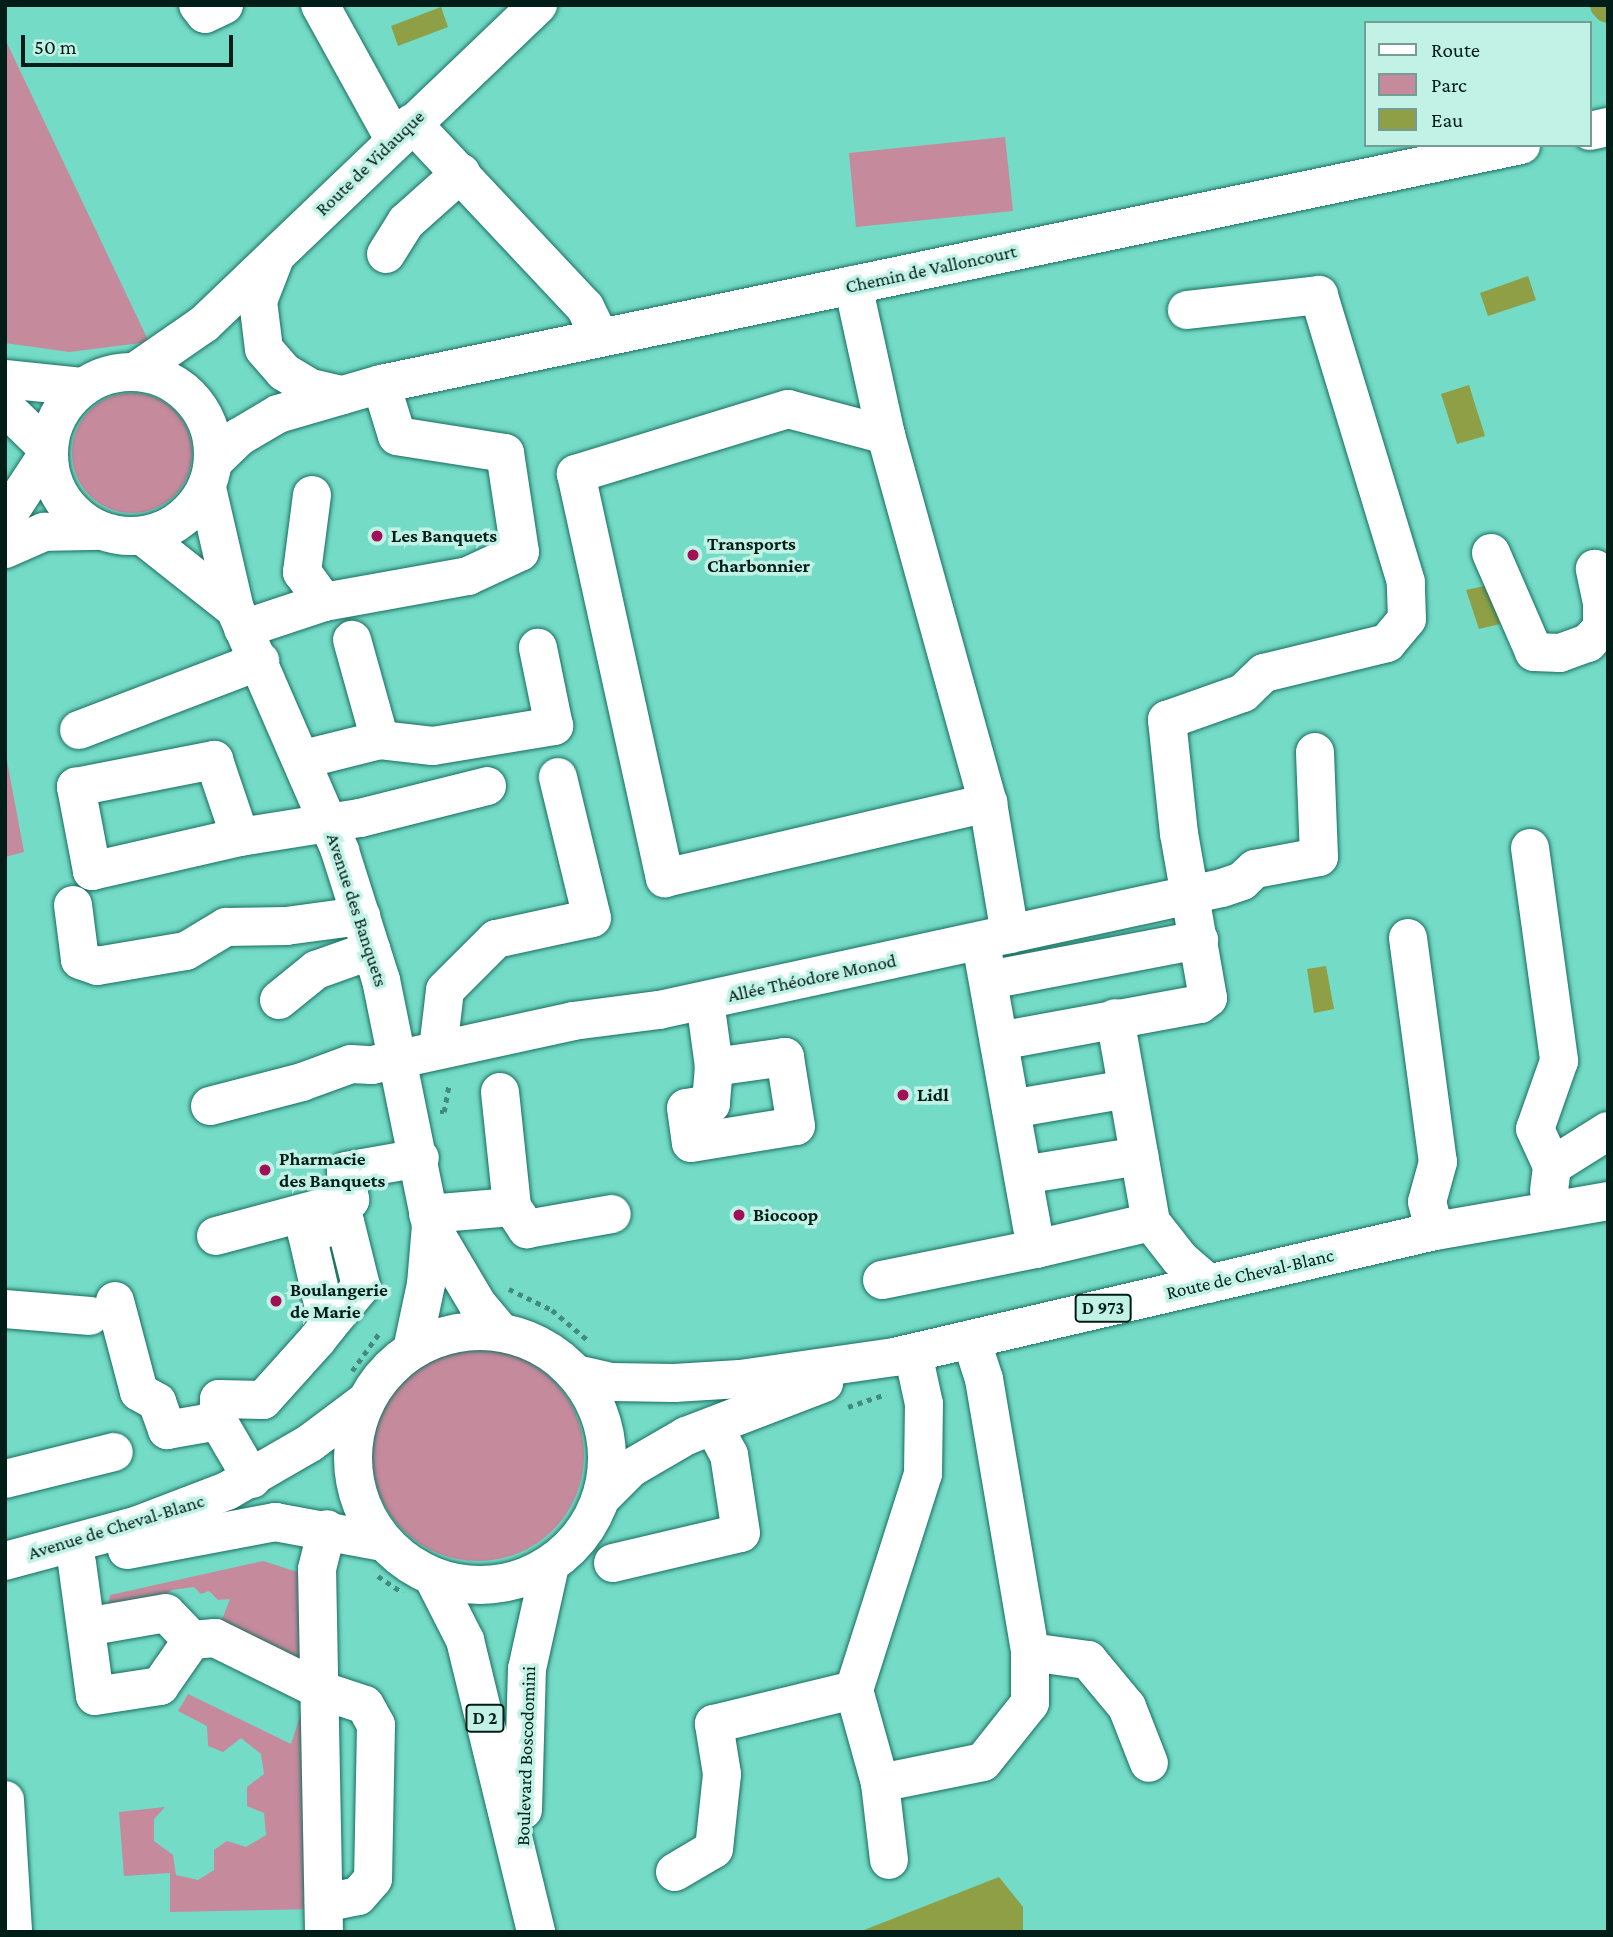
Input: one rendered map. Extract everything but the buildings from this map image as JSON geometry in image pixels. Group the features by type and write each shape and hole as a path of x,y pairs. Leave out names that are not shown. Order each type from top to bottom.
{"street":[{"path":"198,5 205,14 224,5"},
{"path":"320,5 403,131 461,173 585,307 600,338"},
{"name":"Route de Vidauque","path":"136,371 204,324 403,131 538,5"},
{"name":"Chemin de Valloncourt","path":"210,475 239,437 278,414 381,384 1511,147"},
{"path":"386,254 406,222 461,173"},
{"path":"278,251 258,301 264,349 293,378 311,388 342,396"},
{"path":"853,285 886,435 988,803 995,938 989,980 1036,1249"},
{"path":"999,1041 1200,1004 1208,999 1199,940 1206,892 1167,720 1243,693 1264,673 1387,643 1407,619 1405,582 1319,295 1187,310"},
{"name":"Route de Vidauque","path":"195,402 194,356 204,324"},
{"path":"5,519 47,452 58,414 82,387 108,374 136,371 165,379 195,402 211,433 210,475 182,520 144,537 98,531 44,532 5,549"},
{"path":"5,379 82,387"},
{"path":"79,730 246,633 324,602 468,576 520,552 505,453 397,436 381,384"},
{"name":"Chemin de Valloncourt","path":"195,402 217,413 278,414"},
{"path":"5,407 47,452 54,486 72,513 98,531"},
{"path":"886,435 788,409 576,474 665,878 988,803"},
{"name":"Avenue des Banquets","path":"210,475 246,633 304,759 329,823 366,933 400,1058 430,1220 424,1298 412,1350"},
{"path":"312,495 302,572 324,602"},
{"name":"Avenue des Banquets","path":"144,537 246,633"},
{"path":"1491,553 1534,652 1560,653 1588,643 1601,628 1602,603 1595,569"},
{"path":"352,640 380,740"},
{"path":"304,759 380,740 433,746 554,726 538,648"},
{"name":"Allée Théodore Monod","path":"210,1106 302,1082 351,1063 372,1065 573,1021 705,1001 1206,892 1242,881 1255,869 1319,857 1315,752"},
{"path":"438,1049 445,990 496,939 592,918 558,777"},
{"path":"240,837 329,823 487,786"},
{"path":"1530,848 1559,1061 1535,1129 1552,1166 1547,1211"},
{"path":"73,905 80,960 97,966 186,951 226,927 286,926 366,933"},
{"path":"279,1000 366,933"},
{"path":"1408,938 1438,1162 1427,1202 1435,1231"},
{"path":"989,980 1199,940"},
{"path":"705,1001 715,1067"},
{"path":"1115,1018 1151,1222 1180,1259 1209,1284"},
{"path":"1011,1109 1127,1089"},
{"path":"500,1091 512,1207 527,1229 612,1214"},
{"path":"1552,1166 1608,1130"},
{"path":"1023,1175 1139,1156"},
{"path":"216,1236 350,1200 346,1171 420,1158"},
{"name":"Route de Cheval-Blanc","path":"904,1355 1435,1231 1608,1201"},
{"path":"430,1220 512,1207"},
{"name":"Avenue des Banquets","path":"430,1220 471,1294 501,1332"},
{"path":"882,1280 1036,1249 1151,1222"},
{"path":"5,1309 103,1309 139,1392 157,1402 167,1430 218,1421"},
{"path":"253,1479 218,1421 219,1399 262,1400 328,1326"},
{"path":"470,1330 501,1332 555,1354 587,1359 595,1401 605,1432 608,1465 602,1497 590,1524 550,1565 529,1577 481,1586 420,1586 406,1563 376,1556 352,1459 355,1429 366,1401 386,1373 412,1350 439,1337 470,1330"},
{"path":"880,1783 983,1762 1030,1703 1030,1652 984,1379 971,1339"},
{"path":"889,1860 880,1783 854,1690 923,1474 924,1404 904,1355"},
{"name":"D 973","path":"587,1359 611,1382 674,1383 740,1379 904,1355"},
{"name":"D 973","path":"602,1497 631,1468 686,1436 904,1355"},
{"name":"Avenue de Cheval-Blanc","path":"5,1561 138,1525 253,1479 366,1401"},
{"path":"613,1563 741,1533 729,1455 714,1427"},
{"path":"5,1479 114,1452"},
{"name":"Avenue de Cheval-Blanc","path":"5,1576 275,1522 327,1530 376,1556"},
{"path":"324,1917 317,1569 327,1530"},
{"path":"77,1563 94,1696 160,1686 192,1640 215,1637 320,1690 365,1705 376,1725 373,1879 358,1896 324,1917"},
{"name":"Boulevard Boscodomini","path":"523,1865 527,1669 550,1565"},
{"name":"Boulevard Boscodomini","path":"420,1586 460,1625 523,1865 536,1932"},
{"path":"86,1627 166,1613 192,1640"},
{"path":"1030,1652 1088,1660 1127,1707 1149,1763"},
{"path":"675,1872 714,1849 722,1774 714,1724 854,1690"},
{"path":"5,1800 13,1932"}],"path":[{"path":"444,1112 446,1123"},
{"path":"502,1283 552,1310 587,1359"},
{"path":"376,1556 420,1586"}],"green space":[{"path":"5,39 149,342 69,352 5,343"},
{"path":"1005,137 1013,211 856,227 849,153"},
{"path":"132,393 155,398 174,411 187,430 192,453 187,476 174,495 155,508 132,513 109,508 90,495 77,476 72,453 77,430 90,411 109,398"},
{"path":"5,750 24,852 5,857"},
{"path":"478,1349 499,1351 518,1357 553,1380 576,1415 582,1434 582,1476 576,1495 553,1530 518,1553 499,1559 478,1561 457,1559 438,1553 403,1530 380,1495 374,1476 372,1455 374,1434 380,1415 403,1380 438,1357 457,1351"},
{"path":"263,1561 310,1576 310,1667 218,1630 230,1599 218,1600 209,1591 201,1594 194,1587 172,1590 138,1614 108,1607 110,1595"},
{"path":"308,1692 319,1909 170,1912 170,1873 124,1876 119,1812 165,1807 154,1819 154,1841 173,1855 176,1875 198,1880 214,1870 214,1850 227,1841 246,1847 266,1835 264,1813 247,1806 247,1787 264,1774 261,1754 241,1738 223,1752 208,1746 207,1726 178,1711 188,1694 291,1744"}],"water":[{"path":"441,7 448,27 398,46 391,26"},
{"path":"1528,276 1536,300 1488,316 1480,293"},
{"path":"1469,385 1485,436 1457,444 1441,394"},
{"path":"1489,585 1500,624 1479,629 1466,590"},
{"path":"1326,966 1334,1009 1314,1013 1307,969"},
{"path":"999,1877 1023,1907 1023,1932 859,1932"}],"waterway":[{"path":"1605,5 1608,8"}],"place":[{"name":"Les Banquets","path":"377,536"},
{"name":"Transports Charbonnier","path":"693,555"},
{"name":"Lidl","path":"903,1095"},
{"name":"Pharmacie des Banquets","path":"265,1170"},
{"name":"Biocoop","path":"739,1215"},
{"name":"Boulangerie de Marie","path":"276,1301"}]}
